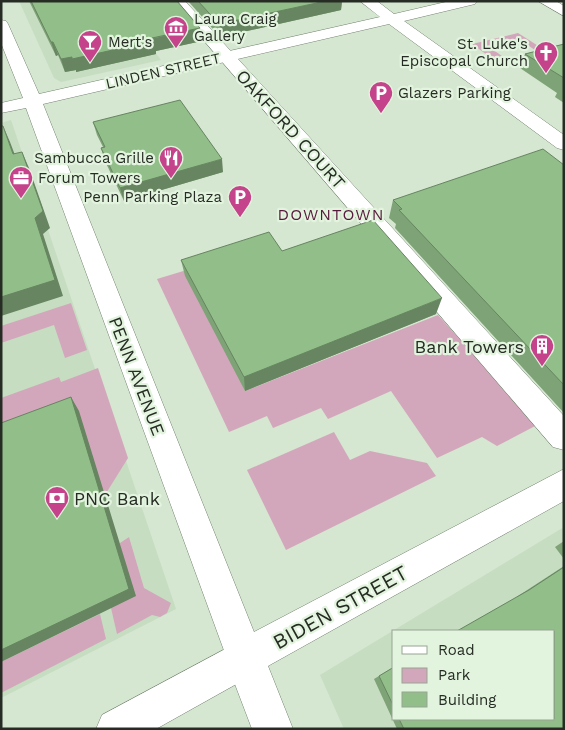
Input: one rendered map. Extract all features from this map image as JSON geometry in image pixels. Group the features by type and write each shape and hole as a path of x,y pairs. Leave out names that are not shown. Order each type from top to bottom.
{"main road":[{"name":"OAKFORD COURT","path":"177,1 564,437"},
{"path":"367,1 564,144"},
{"name":"LINDEN STREET","path":"1,108 470,1"},
{"path":"544,1 564,12"},
{"name":"PENN AVENUE","path":"1,24 33,100 244,658 273,729"},
{"name":"BIDEN STREET","path":"116,729 564,484"}],"shaded area":[{"path":"19,1 115,1 161,60 61,82 54,78"},
{"path":"11,120 176,609 1,698 1,123"},
{"path":"564,527 564,729 344,729 320,675 392,631 392,720 555,720 555,630 394,630"}],"green space":[{"path":"518,33 543,49 535,50 518,39 488,46 506,59 497,62 472,44"},
{"path":"190,269 245,391 438,315 537,425 497,446 482,437 437,458 391,391 328,419 321,408 273,428 267,416 229,432 157,279"},
{"path":"71,303 87,350 65,358 54,325 1,343 1,326"},
{"path":"98,368 128,458 105,495 1,440 1,398 59,377 61,382"},
{"path":"334,432 350,460 370,451 427,463 436,476 286,550 247,470"},
{"path":"129,537 144,588 171,603 167,613 160,617 152,615 117,634 111,608 120,543"},
{"path":"100,614 106,639 1,693 1,662"}],"building":[{"path":"31,1 177,1 200,28 152,38 154,41 72,59 72,57 61,59"},
{"path":"198,1 326,1 219,24"},
{"path":"564,44 564,78 525,54"},
{"path":"180,100 222,159 120,188 101,148 105,147 93,122"},
{"path":"1,126 3,126 13,154 22,152 43,211 35,218 55,280 1,297"},
{"path":"543,149 564,165 564,385 399,210 402,209 393,200"},
{"path":"373,220 442,298 244,377 181,260 269,232 282,251"},
{"name":"PNC Bank","path":"71,397 129,589 1,650 1,423"},
{"path":"564,567 564,729 404,729 400,720 555,720 555,630 459,630 529,590"},
{"path":"392,668 392,703 379,676"}],"place":[{"name":"Laura Craig Gallery","path":"176,49"},
{"name":"Mert's","path":"90,63"},
{"name":"St. Luke's Episcopal Church","path":"546,74"},
{"name":"Glazers Parking","path":"381,114"},
{"name":"Sambucca Grille","path":"171,179"},
{"name":"Forum Towers","path":"21,199"},
{"name":"Penn Parking Plaza","path":"240,218"},
{"name":"Bank Towers","path":"542,367"},
{"name":"PNC Bank","path":"57,519"}],"district":[{"name":"DOWNTOWN","path":"331,214"}]}
